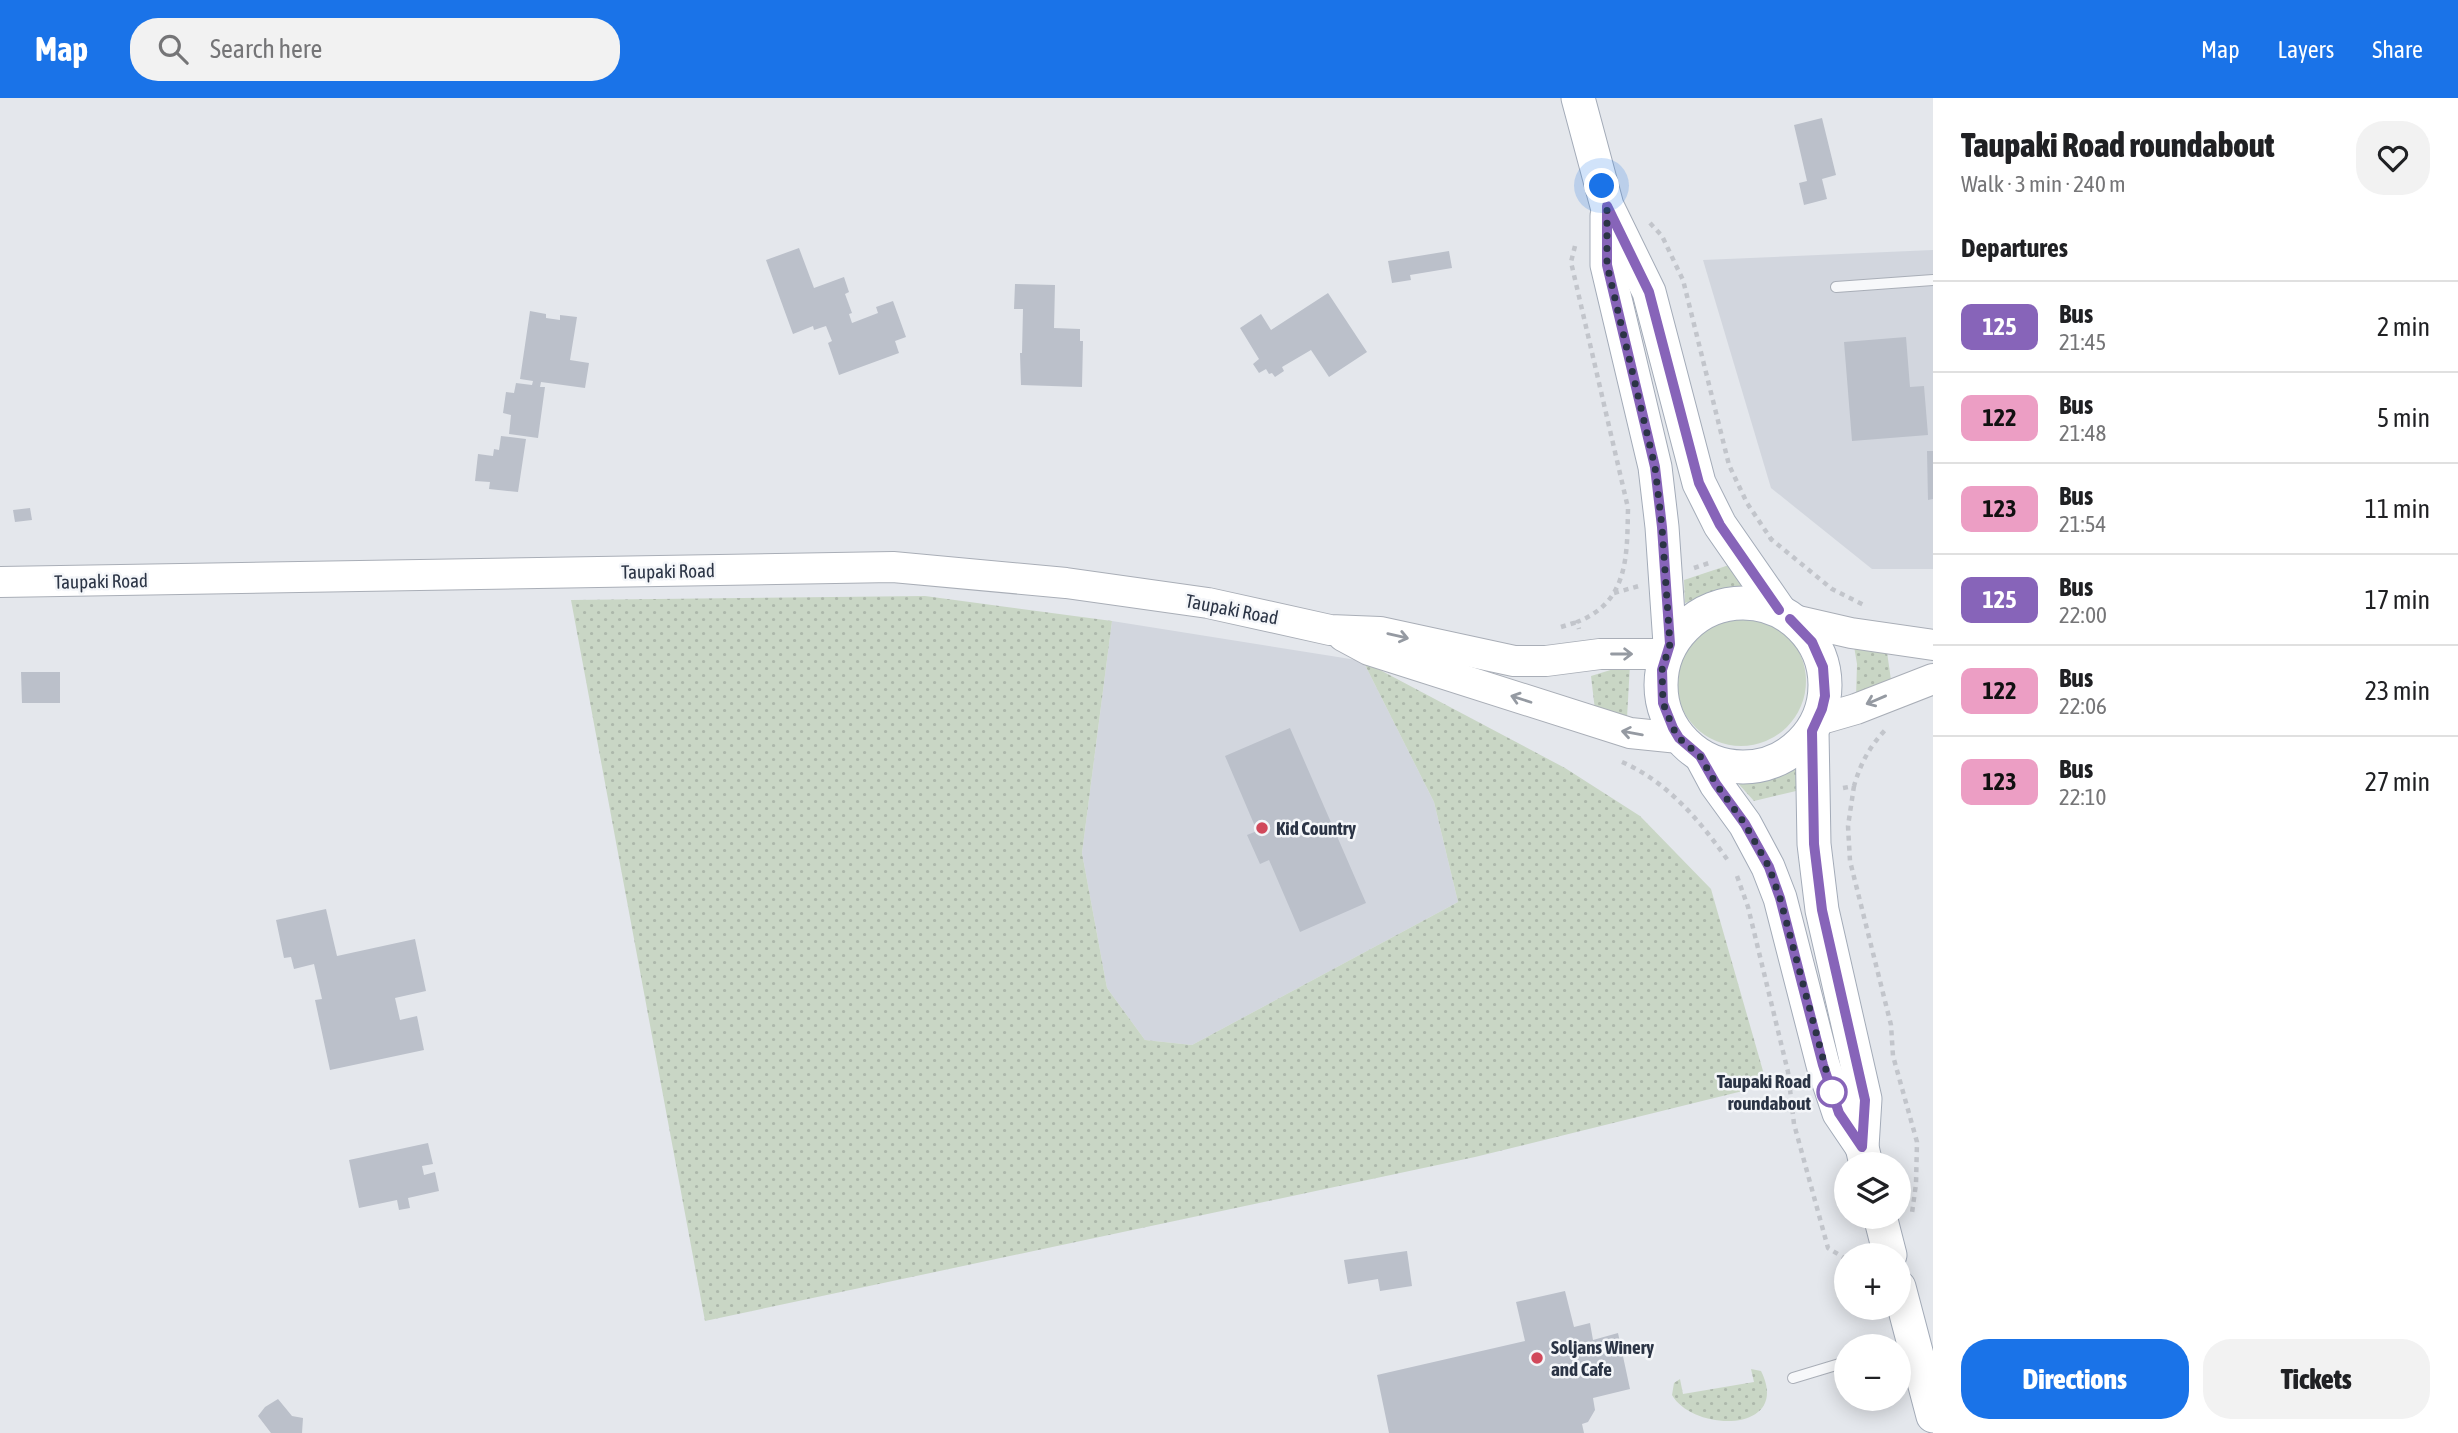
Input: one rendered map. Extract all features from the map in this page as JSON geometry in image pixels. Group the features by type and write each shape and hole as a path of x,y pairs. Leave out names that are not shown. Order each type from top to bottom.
{"main road":[{"path":"1578,98 1607,206 1649,292 1699,483 1720,525 1784,614 1812,642 1823,667 1825,696 1815,725 1814,844 1822,910 1865,1100 1864,1152"},
{"path":"1607,206 1607,265 1655,467 1662,527 1667,649 1661,688 1663,703 1673,728 1690,747 1745,824 1769,867 1780,898 1823,1065 1839,1113 1862,1152"},
{"path":"1667,649 1695,618 1720,606 1748,603 1784,614"},
{"path":"1690,747 1732,765 1761,765 1795,750 1815,725"},
{"path":"1911,1357 1933,1416"}],"street":[{"name":"Taupaki Road","path":"0,582 893,567 1066,583 1176,598 1330,630 1380,632 1514,662 1667,649"},
{"path":"1784,614 1851,633 1933,645"},
{"name":"Taupaki Road","path":"1330,630 1369,650 1586,720 1690,747"},
{"path":"1815,725 1933,679"}],"lane":[{"path":"1836,286 1933,280"},
{"path":"1793,1378 1834,1366"}],"path":[{"path":"1662,236 1683,281 1729,465 1747,503 1771,539 1832,589 1869,607"},
{"path":"1561,627 1597,613 1608,603 1622,575 1627,542 1628,508 1571,262 1575,244"},
{"path":"1762,545 1771,539"},
{"path":"1693,569 1716,561"},
{"path":"1614,593 1633,588"},
{"path":"1577,622 1580,636"},
{"path":"1897,720 1874,742 1864,758 1854,786 1848,826 1850,861 1891,1026 1893,1056 1917,1142 1916,1184"},
{"path":"1616,759 1651,779 1693,814 1734,869 1748,907 1788,1072 1794,1124 1828,1248 1834,1252"},
{"path":"1838,789 1854,786"}],"shaded area":[{"path":"1933,250 1933,569 1872,569 1771,488 1703,260"},
{"name":"Kid Country","path":"1112,621 1363,661 1434,802 1458,902 1192,1045 1145,1040 1107,988 1082,853"}],"green space":[{"path":"1729,565 1750,589 1727,590 1685,603 1684,580"},
{"path":"925,596 1112,621 1082,853 1107,988 1145,1040 1192,1045 1458,902 1434,802 1363,661 1565,768 1640,816 1711,889 1767,1085 1475,1157 705,1321 571,600"},
{"path":"1741,616 1766,621 1787,635 1801,656 1806,681 1801,706 1787,727 1766,741 1741,746 1716,741 1695,727 1681,706 1676,681 1681,656 1695,635 1716,621"},
{"path":"1854,646 1887,652 1891,680 1856,697 1857,664"},
{"path":"1630,664 1627,718 1595,710 1591,676"},
{"path":"1798,766 1796,791 1754,801 1735,780 1779,773"},
{"path":"1751,1369 1761,1371 1767,1391 1763,1406 1752,1416 1736,1420 1718,1420 1700,1416 1683,1407 1672,1395 1674,1383 1680,1379 1683,1394 1754,1382"}],"building":[{"path":"1822,118 1836,175 1822,179 1827,199 1804,205 1799,183 1807,181 1794,125"},
{"path":"799,248 814,288 844,277 849,292 845,294 852,313 849,314 852,323 878,313 876,307 893,301 906,337 895,341 899,353 839,375 828,343 832,341 826,326 814,330 813,326 793,334 766,260"},
{"path":"1449,251 1452,268 1410,275 1411,280 1392,283 1388,261"},
{"path":"1015,284 1055,285 1054,328 1080,329 1080,341 1083,341 1082,387 1021,385 1023,309 1014,309"},
{"path":"1328,293 1367,352 1329,377 1311,350 1282,367 1284,371 1275,377 1266,369 1259,373 1253,364 1259,359 1240,328 1261,314 1271,330"},
{"path":"530,311 546,314 546,318 560,320 560,315 577,317 570,360 589,363 585,388 541,382 540,387 545,387 538,438 509,434 511,415 503,413 506,392 514,393 516,383 532,385 533,381 520,379"},
{"path":"1906,337 1910,387 1924,386 1928,435 1852,441 1844,342"},
{"path":"501,436 526,439 518,492 489,489 490,482 475,481 478,454 493,456 494,449 499,450"},
{"path":"1927,451 1933,451 1933,499 1928,500"},
{"path":"30,508 32,520 15,522 13,510"},
{"path":"21,672 60,672 60,703 22,703"},
{"path":"1290,728 1366,903 1300,932 1269,860 1260,864 1247,835 1257,831 1225,756"},
{"path":"326,909 337,956 415,939 426,991 395,998 400,1020 417,1016 424,1050 330,1070 315,1000 322,999 314,964 294,969 291,957 284,958 276,920"},
{"path":"428,1143 433,1164 422,1166 424,1175 435,1172 439,1191 408,1198 410,1208 399,1210 397,1200 359,1208 349,1160"},
{"path":"1407,1251 1412,1286 1380,1291 1378,1279 1348,1284 1344,1260"},
{"name":"Soljans Winery and Cafe","path":"1565,1291 1574,1327 1590,1323 1593,1340 1618,1333 1630,1389 1593,1398 1595,1410 1588,1422 1582,1424 1584,1433 1389,1433 1377,1375 1525,1341 1516,1302"},
{"path":"278,1399 292,1416 303,1418 302,1433 271,1433 258,1416 265,1407"}],"bus line":[{"name":"125","path":"1779,610 1720,525 1699,483 1649,292 1607,206 1607,265 1655,467 1662,527 1670,644 1662,670 1661,688 1666,715 1679,738 1700,756 1716,784 1745,824 1769,867 1780,898 1823,1065 1839,1113 1862,1147 1865,1100 1822,910 1814,844 1812,731 1825,696 1823,667 1812,642 1790,619"}],"place":[{"name":"Kid Country","path":"1262,828"},
{"name":"Taupaki Road roundabout","path":"1832,1092"},
{"name":"Soljans Winery and Cafe","path":"1537,1358"}],"route":[{"path":"1602,186 1607,206 1607,265 1655,467 1670,644 1662,670 1661,688 1666,715 1679,738 1700,756 1716,784 1745,824 1769,867 1780,898 1832,1092"}]}
